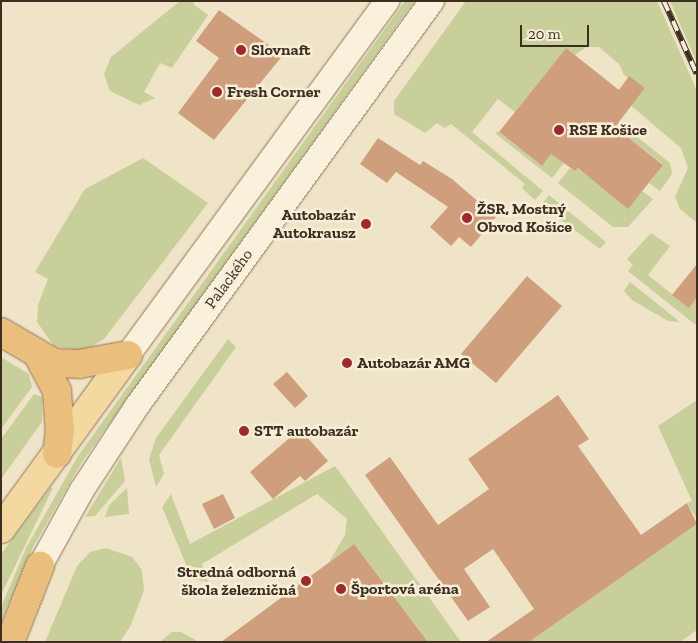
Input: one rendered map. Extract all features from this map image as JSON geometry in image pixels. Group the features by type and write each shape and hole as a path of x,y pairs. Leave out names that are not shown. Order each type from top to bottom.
{"highway":[{"path":"1,332 39,357 69,365 128,355"},
{"path":"39,357 57,391 60,416 57,454"},
{"path":"10,642 40,566"}],"main road":[{"path":"1,529 128,355"}],"street":[{"path":"128,355 387,1"},
{"name":"Palackého","path":"40,566 82,490 132,414 432,1"}],"green space":[{"path":"180,1 195,1 193,4 208,15 172,68 160,63 144,92 155,98 139,105 110,91 104,74 111,57"},
{"path":"405,1 415,1 82,462 33,547 1,622 1,607 26,548 78,456"},
{"path":"466,1 657,1 697,91 697,223 680,209 675,197 688,168 681,148 616,93 634,102 645,88 624,75 619,64 599,47 586,47 575,55 566,48 515,112 498,99 472,132 543,191 535,200 522,188 525,184 451,124 445,128 437,123 425,133 394,114 394,101"},
{"path":"670,1 697,1 697,63"},
{"path":"617,121 670,163 672,174 660,191 649,183 663,164 612,125"},
{"path":"497,131 542,166 551,154 564,163 552,178 496,134"},
{"path":"143,158 208,203 104,339 84,351 54,346 37,322 38,305 48,279 35,272 85,189"},
{"path":"570,168 575,171 578,168 628,208 642,191 653,199 628,227 613,227 558,183"},
{"path":"549,195 606,242 600,249 541,205"},
{"path":"651,233 670,246 648,275 688,307 697,297 697,326 628,271 633,265 627,259"},
{"path":"630,282 680,322 668,321 632,300 624,291"},
{"path":"228,339 236,347 159,455 164,474 156,487 149,459 156,438"},
{"path":"1,357 29,374 32,387 1,429"},
{"path":"34,394 42,397 42,422 1,479 1,439"},
{"path":"697,400 697,519 687,503 692,501 658,426"},
{"path":"121,458 125,481 95,516 85,517"},
{"path":"335,466 461,642 428,642 354,544 329,562 345,535 347,519 317,494 202,564 208,582 192,579 162,507 171,494 190,544"},
{"path":"51,487 53,488 1,595 1,554"},
{"path":"127,488 129,514 105,517 109,505"},
{"path":"697,524 697,630 680,642 529,642"},
{"path":"106,548 132,557 142,570 144,590 131,625 120,642 45,642 77,566 90,552"},
{"path":"172,632 181,632 199,642 160,642"}],"building":[{"path":"219,10 283,55 214,140 178,113 219,58 196,41"},
{"name":"RSE Košice","path":"566,48 619,90 629,76 645,88 615,127 663,165 628,209 578,168 575,171 551,154 542,166 499,132"},
{"path":"378,138 420,165 423,161 452,179 496,217 471,247 459,237 451,246 430,227 448,207 396,172 387,183 360,164"},
{"path":"697,264 697,297 689,308 672,295"},
{"path":"527,276 562,306 496,383 461,354"},
{"path":"287,372 308,396 295,408 273,384"},
{"path":"558,395 589,439 578,446 641,535 687,503 697,524 529,642 486,642 534,609 493,549 464,569 490,607 468,621 365,475 390,457 438,525 489,489 468,459"},
{"path":"300,429 328,461 305,481 300,476 273,499 250,472"},
{"path":"223,494 235,518 214,529 202,504"},
{"name":"Športová aréna","path":"354,544 428,642 221,642 247,623"}],"railway":[{"path":"664,1 697,74"}],"place":[{"name":"Slovnaft","path":"241,50"},
{"name":"Fresh Corner","path":"217,92"},
{"name":"RSE Košice","path":"559,130"},
{"name":"ŽSR, Mostný Obvod Košice","path":"467,218"},
{"name":"Autobazár Autokrausz","path":"366,224"},
{"name":"Autobazár AMG","path":"347,363"},
{"name":"STT autobazár","path":"244,431"},
{"name":"Stredná odborná škola železničná","path":"306,581"},
{"name":"Športová aréna","path":"341,589"}]}
